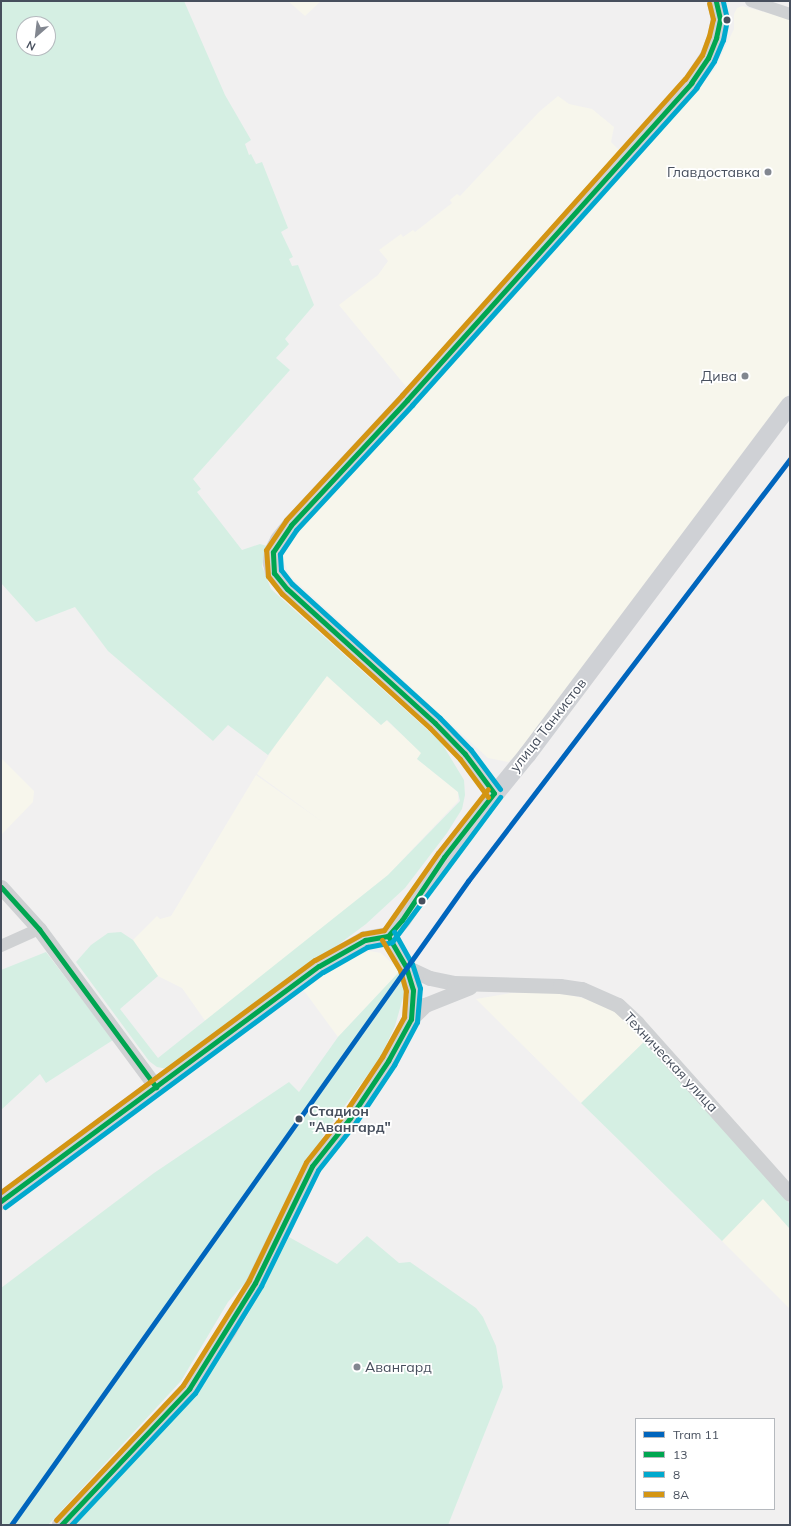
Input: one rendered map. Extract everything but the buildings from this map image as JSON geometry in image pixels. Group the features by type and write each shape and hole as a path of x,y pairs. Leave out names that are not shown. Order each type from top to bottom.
{"main road":[{"path":"494,793 465,754 436,723 286,589 274,573 272,563 278,540 627,156 701,70 716,38 720,18 716,1"},
{"name":"улица Танкистов","path":"388,936 402,920 444,857 494,793 527,755 790,405"},
{"path":"1,1201 319,966 365,940 388,936 406,967 413,990 411,1019 388,1061 350,1118 312,1166 255,1283 228,1330 189,1389 61,1525"}],"street":[{"path":"751,1 790,14"},
{"path":"1,887 39,929 156,1087"},
{"path":"1,946 39,929"},
{"name":"Техническая улица","path":"406,967 430,978 454,983 560,986 582,989 618,1005 637,1023 790,1194"},
{"path":"411,1019 426,1005 453,992 480,984"}],"shaded area":[{"path":"288,1 321,1 305,16"},
{"path":"742,6 790,19 790,392 522,751 508,762 488,758 290,576 283,560 284,552 289,542 714,70 734,29 734,14 737,8"},
{"path":"558,96 569,104 592,109 614,127 611,142 622,153 408,389 339,305 378,275 388,261 379,250 401,234 403,237 413,230 415,232 452,203 450,200 457,194 460,196 539,112"},
{"path":"327,676 381,725 386,720 422,753 417,759 458,792 458,801 388,875 206,1022 182,988 158,976 133,940 157,916 160,919 171,916 256,775 324,823 257,774 288,725"},
{"path":"1,758 34,791 33,802 1,835"},
{"path":"370,951 381,953 400,971 338,1037 302,988 343,960"},
{"path":"558,992 598,1002 613,1009 645,1041 581,1103 476,999 511,993"},
{"path":"763,1198 790,1229 790,1309 722,1241"}],"green space":[{"path":"1,1 184,1 225,95 251,140 245,144 249,155 251,154 256,164 262,162 288,228 281,232 293,257 289,259 292,266 298,265 314,305 285,339 289,344 276,358 290,370 193,479 201,489 197,492 242,550 260,544 267,546 262,566 271,589 441,742 464,780 465,795 462,809 447,833 405,888 366,924 174,1067 167,1069 157,1067 149,1061 76,962 91,945 108,933 121,932 133,940 158,976 120,1009 158,1058 388,875 460,801 458,792 417,759 421,753 387,720 381,725 327,676 268,755 228,725 213,741 108,651 75,607 36,622 1,583"},
{"path":"46,952 113,1040 46,1083 40,1074 1,1110 1,970"},
{"path":"400,971 405,984 404,994 395,1026 380,1058 324,1134 250,1277 228,1302 181,1381 48,1525 1,1525 1,1288 154,1173 289,1082 299,1092 338,1037"},
{"path":"645,1041 790,1204 790,1229 763,1199 722,1241 581,1103"},
{"name":"Авангард","path":"367,1236 399,1263 410,1262 476,1308 483,1317 496,1346 503,1387 448,1525 73,1525 97,1495 195,1398 247,1316 289,1237 337,1264"}],"tram line":[{"name":"11","path":"11,1525 468,881 790,459"}],"transit line":[{"name":"13","path":"494,793 465,754 435,723 287,589 274,573 273,552 291,525 407,400 691,83 708,58 716,38 720,19 716,1"},
{"name":"8","path":"500,789 471,750 440,718 292,584 281,570 280,554 296,530 412,405 696,88 714,61 723,40 727,19 723,1"},
{"name":"8А","path":"488,797 460,759 430,728 282,594 268,576 266,550 286,520 402,395 685,79 702,55 709,36 713,19 709,3"},
{"name":"8А","path":"1,1192 315,960 362,934 384,930 438,853 488,789"},
{"name":"13","path":"1,1201 319,966 365,940 388,936 402,920 444,857 494,793"},
{"name":"8","path":"5,1207 323,972 367,947 392,942 500,797"},
{"name":"13","path":"1,887 39,929 156,1087"},
{"name":"8","path":"71,1525 195,1393 261,1286 318,1170 356,1122 394,1065 417,1022 420,988 412,964 394,932"},
{"name":"13","path":"61,1525 189,1389 255,1283 312,1166 350,1118 388,1061 411,1019 413,990 406,967 388,936"},
{"name":"8А","path":"56,1520 183,1385 249,1280 306,1162 344,1114 382,1057 404,1017 406,991 400,970 382,940"}],"place":[{"name":"Главдоставка","path":"768,172"},
{"name":"Дива","path":"745,376"},
{"name":"Стадион \"Авангард\"","path":"299,1119"},
{"name":"Авангард","path":"357,1367"}]}
